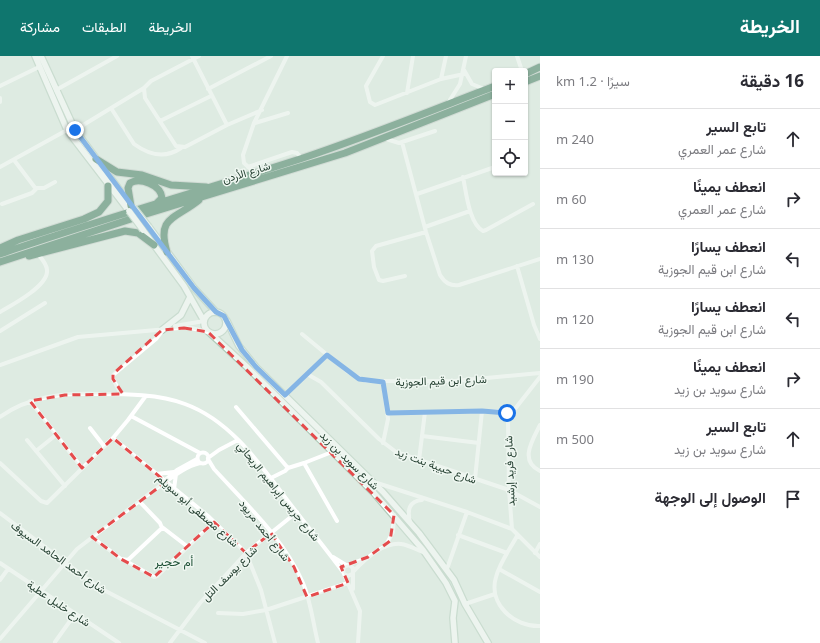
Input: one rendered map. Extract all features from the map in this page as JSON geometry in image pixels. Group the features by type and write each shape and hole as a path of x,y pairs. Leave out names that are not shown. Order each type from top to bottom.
{"highway":[{"path":"528,73 540,67"},
{"path":"528,81 540,76"},
{"name":"شارع الأردن","path":"1,259 156,204 301,158 444,107 492,87"},
{"name":"شارع الأردن","path":"36,253 202,197 345,153 492,95"},
{"path":"96,159 117,172 142,174 171,185 210,187"},
{"path":"131,208 128,188 130,183 133,181 146,182 159,191 162,198 156,204"},
{"path":"0,248 18,240 76,222 95,214 108,201 108,186"},
{"path":"167,252 163,237 167,224 202,197"},
{"path":"1,259 36,253 125,231 138,233 154,245"}],"main road":[{"path":"35,56 66,130 108,186 131,208"},
{"path":"42,56 75,130 146,229 167,252 194,288 216,312 224,316 227,321 225,328 220,333 209,333 205,328 204,321 190,297 154,245 146,229"},
{"path":"162,330 181,315 190,297"},
{"path":"204,321 210,313 216,312"},
{"name":"شارع سويد بن زيد","path":"227,321 236,341 249,359 411,523 447,569 465,604 488,643"},
{"name":"شارع سويد بن زيد","path":"209,333 242,362 394,515 425,553 446,582 455,601 453,618 455,643"}],"street":[{"path":"56,90 108,58 117,56"},
{"path":"75,130 144,88 151,81 193,57 199,56"},
{"path":"208,89 271,56"},
{"path":"383,56 366,86 370,102 377,105 441,79 464,72"},
{"path":"407,93 413,56"},
{"path":"441,79 446,56"},
{"path":"444,107 455,94 464,72 466,56"},
{"path":"517,56 521,68"},
{"path":"193,57 211,96 227,125"},
{"path":"255,173 248,167 243,160 242,155 254,123 262,110 285,57"},
{"path":"0,86 39,67"},
{"path":"464,72 472,84 486,89"},
{"path":"144,88 145,98 173,143 182,147"},
{"path":"160,121 211,96"},
{"path":"111,108 134,144 152,154 165,155 174,153 182,147 227,125 262,110"},
{"path":"254,123 288,113"},
{"path":"0,167 66,130"},
{"path":"383,138 393,142 402,142 435,131"},
{"path":"402,142 426,232 440,275 449,284 459,285 540,259"},
{"path":"248,167 292,152 297,153 301,158"},
{"path":"14,160 36,188"},
{"path":"416,194 492,168"},
{"path":"463,177 470,211 476,225 480,229 486,230 533,204"},
{"path":"36,188 44,188 55,182"},
{"path":"2,204 32,193 36,188"},
{"path":"425,226 470,211"},
{"path":"405,276 383,281 379,280 374,267 372,251 376,246 426,232"},
{"path":"0,312 30,293 44,280 47,273 47,267 36,253"},
{"path":"517,266 534,325 540,339"},
{"path":"0,331 45,303"},
{"path":"121,394 112,379 113,375 156,339 162,330 176,325 204,321"},
{"path":"0,364 78,337 184,328 209,333"},
{"name":"شارع ابن قيم الجوزية","path":"302,334 359,379 383,382 455,381 540,373"},
{"path":"285,395 327,355"},
{"name":"شارع حبيبة بنت زيد","path":"307,374 321,382 383,443 396,452 509,490 540,507"},
{"path":"388,413 498,411 511,414 540,377"},
{"path":"383,382 388,413 383,443"},
{"name":"شارع جريس إبراهيم الريحاني","path":"0,417 30,401 65,395 121,394 164,398 188,404 214,420 238,440 271,478 344,573 353,593 360,616 358,643"},
{"path":"0,463 41,502 49,502 113,438 132,416 145,396"},
{"path":"30,401 82,468"},
{"path":"236,407 288,468"},
{"path":"475,479 482,411"},
{"path":"419,460 425,412"},
{"name":"شارع فريد إرشيد","path":"511,414 508,420 507,435 512,529"},
{"name":"شارع أحمد مريود","path":"132,416 191,450 203,459 214,469 271,533 294,567 303,584 318,643"},
{"path":"540,426 530,445 528,455 532,466 540,472"},
{"path":"90,428 104,446"},
{"path":"36,451 56,435"},
{"path":"422,436 479,443"},
{"name":"شارع مصطفى أبو سويلم","path":"113,438 156,474 164,483 174,489 214,522 246,553 257,577 275,643"},
{"path":"27,440 65,486"},
{"path":"0,639 65,563 92,537 164,483 175,473 238,440"},
{"name":"شارع أحمد مريود","path":"191,450 200,453 203,459"},
{"path":"271,478 288,468 332,452"},
{"path":"304,463 337,521"},
{"path":"156,474 175,473"},
{"path":"174,489 175,473"},
{"path":"371,481 466,512 512,529 540,557"},
{"path":"411,523 408,514 410,506 415,501 425,499"},
{"path":"139,501 162,527 188,547"},
{"name":"شارع يوسف التل","path":"170,643 200,603 246,553 297,512"},
{"path":"447,569 466,512"},
{"name":"شارع أحمد الحامد السيوف","path":"0,513 65,563 105,591 205,643"},
{"path":"385,547 393,532 394,515"},
{"path":"92,537 124,560 156,576 214,522"},
{"path":"124,560 128,560 162,527"},
{"path":"458,535 507,553"},
{"path":"518,536 499,569 495,581 495,594 504,610 516,621 525,625 540,626"},
{"path":"368,557 353,573 348,576 344,573 343,568 347,565 368,557 385,547 402,544 425,553"},
{"path":"535,553 540,544"},
{"name":"شارع جريس إبراهيم الريحاني","path":"330,554 347,565"},
{"name":"شارع خليل عطية","path":"0,563 119,643"},
{"path":"347,565 352,567 353,573"},
{"path":"0,580 8,569"},
{"path":"499,569 540,592"},
{"name":"شارع جريس إبراهيم الريحاني","path":"353,573 353,593"},
{"path":"218,613 244,614 266,610 348,582"},
{"path":"465,604 495,594"},
{"path":"55,642 75,614"}],"highlighted area":[{"path":"184,328 208,332 394,515 390,541 368,557 341,567 348,583 307,597 294,567 271,533 246,553 214,522 154,577 121,559 92,537 166,482 113,438 82,468 30,401 65,395 123,394 113,379 113,374 162,330"}],"district":[{"name":"أم حجير","path":"174,561"}],"route":[{"path":"75,130 83,143 194,288 216,312 219,312 226,318 236,341 249,359 285,395 327,355 359,379 372,382 383,382 388,413 498,411 507,413"}]}
